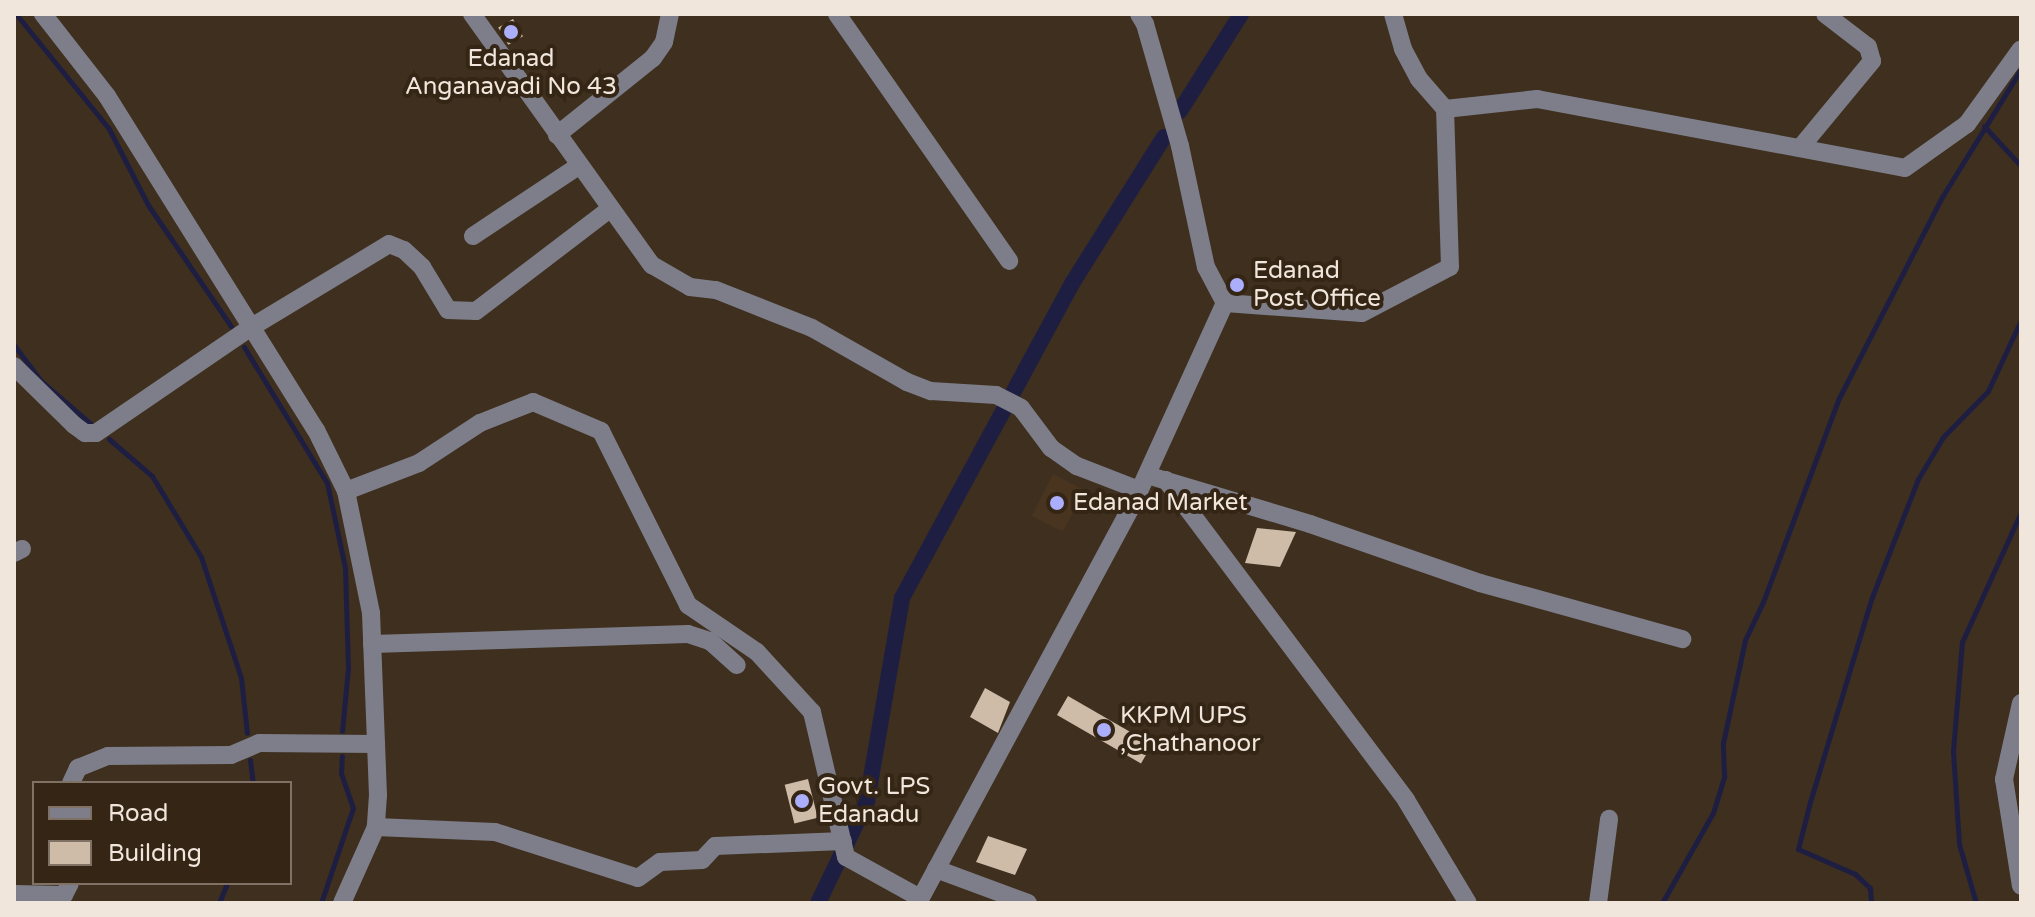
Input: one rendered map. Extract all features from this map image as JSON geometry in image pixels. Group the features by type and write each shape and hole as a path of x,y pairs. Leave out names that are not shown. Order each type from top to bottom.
{"street":[{"path":"43,14 107,96 316,430 346,491 361,550 372,644 376,827 342,903"},
{"path":"472,14 652,265 690,287 716,290 812,328 907,382 931,391 996,395 1015,404 1036,424 1051,448 1077,466 1143,482 1166,480 1310,524 1480,583 1682,639"},
{"path":"557,135 653,58 664,42 670,14"},
{"path":"837,14 1009,261"},
{"path":"1139,14 1145,24 1180,146 1206,267 1225,303"},
{"path":"1225,303 1362,313 1450,267 1445,109 1419,79 1403,49 1393,14"},
{"path":"1800,148 1872,61 1868,47 1825,14"},
{"path":"1445,109 1537,99 1905,168 1967,124 2021,49"},
{"path":"473,236 580,165"},
{"path":"14,366 74,425 85,433 96,433 250,328 389,244 404,250 422,267 448,310 476,311 610,209"},
{"path":"346,491 419,463 480,423 533,402 601,431 688,605 757,652 812,712 846,857 919,901 1143,482 1225,303"},
{"path":"1166,480 1406,800 1468,903"},
{"path":"372,644 688,634 710,641 737,665"},
{"path":"2021,703 2004,779 2021,886"},
{"path":"72,781 78,768 108,756 231,755 259,743 376,744"},
{"path":"1598,903 1609,819"},
{"path":"376,827 495,832 638,878 660,862 702,860 715,846 843,841"},
{"path":"936,869 1028,903"},
{"path":"14,894 64,895 69,885"}],"shaded area":[{"name":"Edanad Market","path":"1053,474 1084,490 1063,532 1032,516"}],"building":[{"name":"Edanad Anganavadi No 43","path":"513,19 523,36 508,45 498,28"},
{"path":"1257,528 1296,532 1280,567 1245,563"},
{"path":"985,688 1010,702 998,733 970,717"},
{"name":"KKPM UPS ,Chathanoor","path":"1068,696 1152,745 1141,764 1057,715"},
{"name":"Govt. LPS Edanadu","path":"808,779 818,818 794,824 785,785"},
{"path":"988,836 1027,849 1015,875 976,862"}],"waterway":[{"path":"16,14 109,129 148,205 231,326"},
{"path":"1180,111 1241,14"},
{"path":"1662,903 1713,813 1724,776 1723,743 1745,640 1763,602 1839,398 1942,197 2021,69"},
{"path":"1984,126 2021,166"},
{"path":"818,903 867,801 902,598 1073,282 1164,137"},
{"path":"1871,903 1870,888 1855,874 1798,849 1810,802 1872,597 1918,479 1943,437 1988,391 2021,320"},
{"path":"14,345 41,381 90,423"},
{"path":"244,347 327,483 345,568 348,668 342,731"},
{"path":"109,439 152,476 201,557 241,678 247,733"},
{"path":"1976,903 1959,844 1953,751 1962,642 2021,512"},
{"path":"321,903 353,808 341,773 342,756"},
{"path":"250,760 253,781"},
{"path":"219,903 226,885"}],"place":[{"name":"Edanad Anganavadi No 43","path":"511,32"},
{"name":"Edanad Post Office","path":"1237,285"},
{"name":"Edanad Market","path":"1057,503"},
{"name":"KKPM UPS ,Chathanoor","path":"1104,730"},
{"name":"Govt. LPS Edanadu","path":"802,801"}]}
